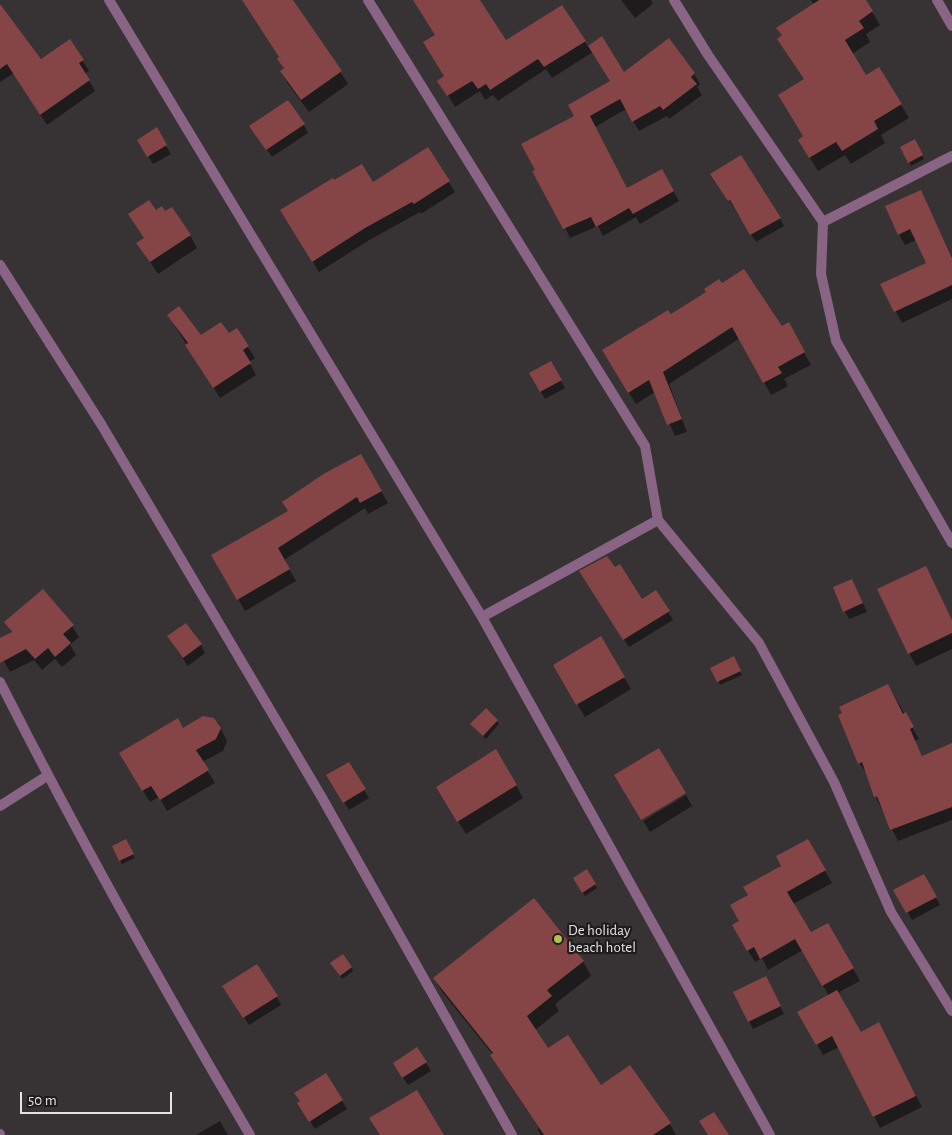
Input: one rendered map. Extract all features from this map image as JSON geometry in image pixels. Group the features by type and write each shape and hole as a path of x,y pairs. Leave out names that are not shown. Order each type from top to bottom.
{"street":[{"path":"109,0 482,617 770,1135"},
{"path":"368,0 645,446 658,520 759,643 834,782 891,912 952,1011"},
{"path":"674,0 708,55 823,222 821,274 836,341 952,543"},
{"path":"937,0 952,26"},
{"path":"823,222 952,156"},
{"path":"0,265 100,424 316,788 512,1135"},
{"path":"482,617 658,520"},
{"path":"0,682 47,776 166,993 250,1135"},
{"path":"0,806 47,776"}],"building":[{"path":"242,0 293,0 342,71 301,100 280,71 284,68 277,59 279,57"},
{"path":"413,0 480,0 506,40 562,5 586,41 544,67 538,59 490,90 486,84 478,89 472,81 447,96 437,81 444,76 423,42 435,35"},
{"path":"819,0 866,0 873,11 859,21 864,28 845,40 866,75 879,67 902,104 874,121 878,129 842,151 836,142 809,158 798,140 803,136 778,95 804,79 777,39 782,35 776,28"},
{"path":"0,4 41,59 70,39 84,60 79,63 90,80 40,115 7,64 0,69"},
{"path":"602,36 624,72 669,38 695,73 691,77 697,84 663,110 660,106 632,122 620,99 590,116 627,188 662,169 674,191 633,214 629,208 596,227 591,217 563,229 532,171 535,170 521,144 574,116 568,105 610,81 588,46"},
{"path":"288,100 305,124 266,150 249,126"},
{"path":"157,127 167,145 147,157 137,140"},
{"path":"915,139 923,155 908,163 900,147"},
{"path":"428,147 450,181 414,204 412,202 365,228 312,262 280,210 333,178 334,180 362,164 373,182"},
{"path":"741,155 781,218 750,235 730,200 728,201 710,174"},
{"path":"921,190 952,258 952,285 894,312 880,284 926,263 910,229 898,235 885,206"},
{"path":"149,200 156,210 162,206 165,211 172,207 191,235 150,262 136,243 144,238 128,214"},
{"path":"744,269 782,326 789,322 805,352 778,367 782,373 763,383 732,327 663,372 682,419 667,425 649,380 628,393 602,350 668,310 671,314 706,292 704,289 719,279 722,283"},
{"path":"179,306 201,335 221,322 229,333 237,328 249,346 243,350 251,363 213,388 185,345 188,343 167,315"},
{"path":"551,361 562,380 540,392 529,373"},
{"path":"361,454 382,491 360,503 357,497 278,548 290,569 237,600 211,555 288,511 282,502 325,473"},
{"path":"607,556 615,567 620,564 642,599 656,590 670,611 623,640 579,571"},
{"path":"926,566 952,620 952,633 908,654 877,589"},
{"path":"852,579 863,603 843,612 833,587"},
{"path":"43,589 74,625 63,634 71,643 55,657 48,648 35,659 26,649 0,663 0,638 12,632 4,622"},
{"path":"186,623 202,644 183,658 167,636"},
{"path":"601,636 625,677 576,705 553,665"},
{"path":"734,656 741,671 717,682 710,668"},
{"path":"888,684 903,714 906,712 914,727 910,729 922,756 952,743 952,807 890,830 877,796 874,797 862,762 858,764 838,715 842,713 839,707"},
{"path":"486,708 498,720 483,736 470,724"},
{"path":"203,716 214,718 221,728 216,739 196,750 209,770 160,800 151,786 142,791 119,753 178,718 183,728"},
{"path":"659,748 686,793 641,820 614,775"},
{"path":"496,749 517,785 457,822 436,787"},
{"path":"349,762 366,789 343,803 326,775"},
{"path":"126,839 134,854 119,861 112,846"},
{"path":"808,839 826,870 787,892 811,932 828,923 854,968 822,986 795,939 760,959 754,947 747,951 732,925 739,921 730,905 748,895 743,887 781,866 776,856"},
{"path":"587,869 596,884 582,893 573,878"},
{"path":"924,874 937,897 906,913 893,890"},
{"path":"534,898 584,961 547,990 552,996 527,1016 548,1048 568,1035 601,1085 630,1065 671,1123 653,1135 544,1135 490,1055 493,1053 433,978"},
{"path":"343,954 352,967 340,976 330,963"},
{"path":"257,964 278,996 243,1018 222,986"},
{"path":"766,976 781,1006 748,1022 733,992"},
{"path":"837,990 861,1032 879,1022 916,1096 873,1117 832,1036 816,1045 797,1012"},
{"path":"417,1047 427,1062 402,1078 393,1063"},
{"path":"326,1073 343,1100 309,1122 297,1103 300,1101 294,1093"},
{"path":"417,1090 444,1135 380,1135 369,1118"},
{"path":"714,1112 729,1135 708,1135 699,1121"}],"place":[{"name":"De holiday beach hotel","path":"558,939"}]}
